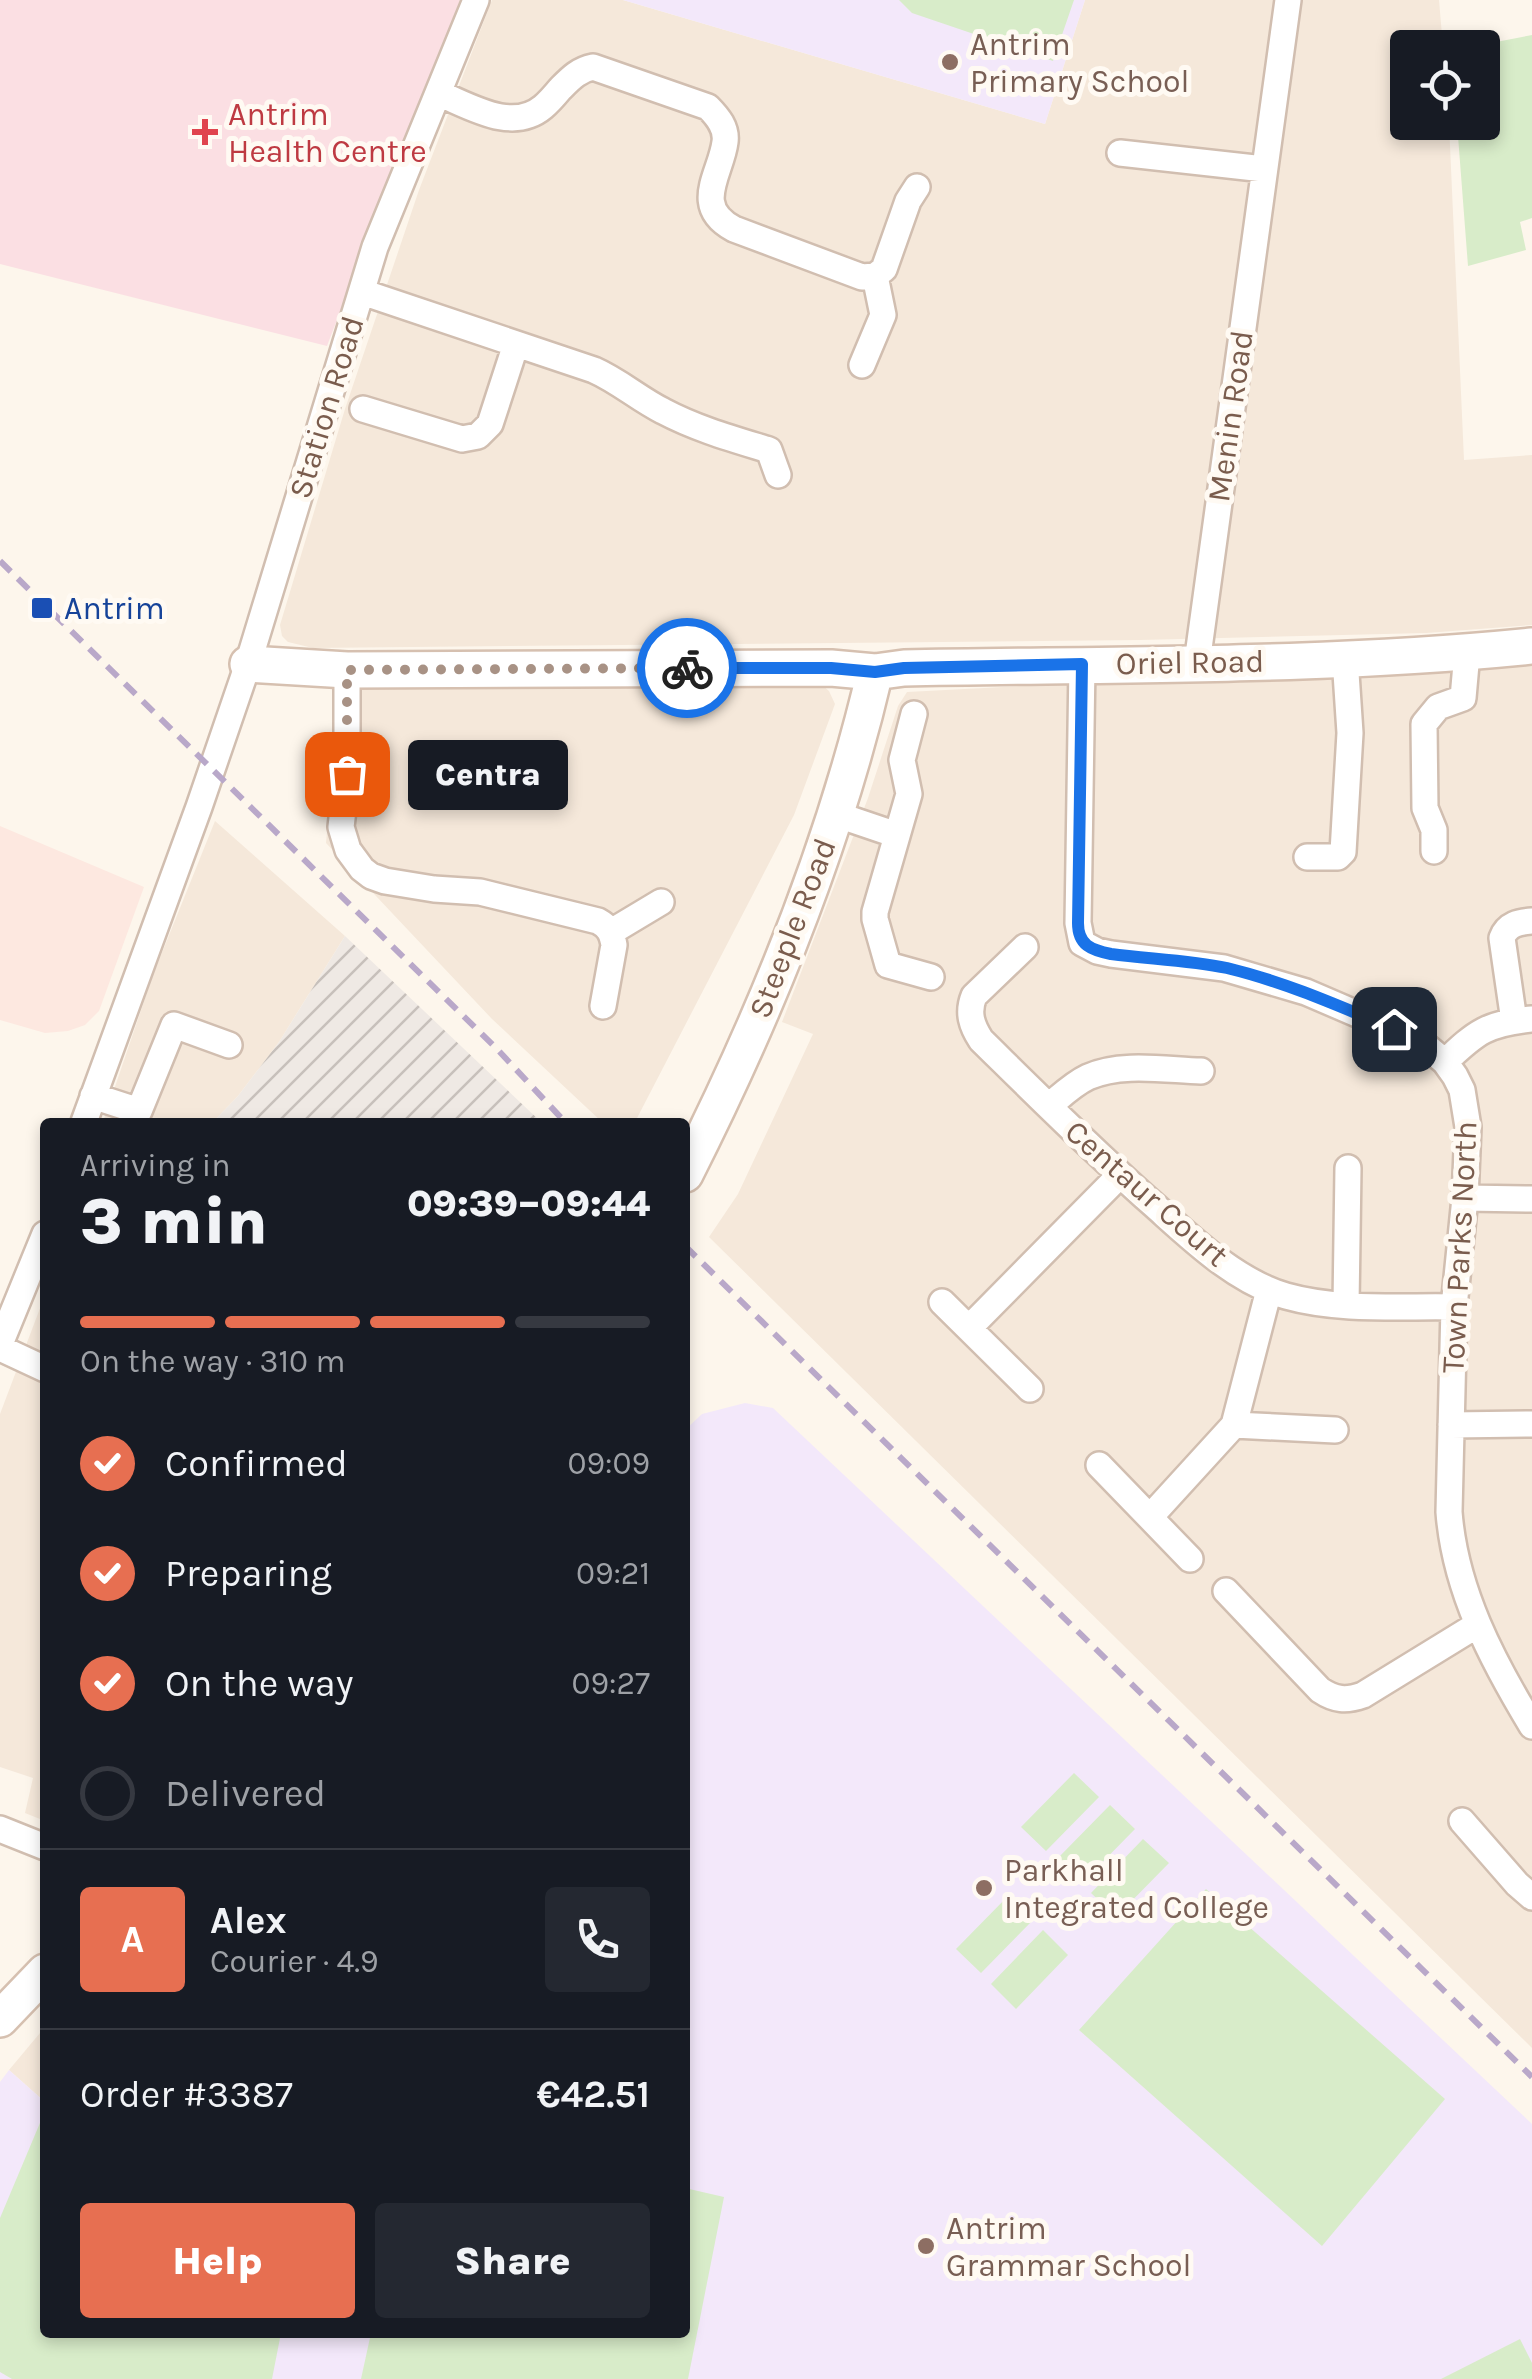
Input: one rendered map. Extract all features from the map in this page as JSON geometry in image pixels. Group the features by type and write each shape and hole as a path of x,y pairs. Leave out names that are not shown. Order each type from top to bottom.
{"street":[{"name":"Station Road","path":"93,1096 248,664 375,247 476,0"},
{"name":"Menin Road","path":"1197,663 1288,0"},
{"path":"438,94 512,119 541,109 572,76 592,67 708,107 718,116 724,130 725,143 712,182 715,212 722,222 862,277 875,276 884,269 916,188"},
{"path":"1120,152 1264,169"},
{"path":"862,365 883,315 875,276"},
{"path":"362,292 606,376 679,420 768,450 778,475"},
{"path":"364,408 462,439 478,436 490,424 516,344"},
{"name":"Oriel Road","path":"248,664 347,670 831,668 875,672 904,668 1345,658 1532,646"},
{"path":"1434,852 1434,830 1425,808 1424,724 1438,708 1463,698 1467,653"},
{"path":"1308,857 1338,858 1344,852 1350,733 1345,658"},
{"name":"Town Parks North","path":"1082,664 1078,923 1082,943 1111,954 1224,968 1278,983 1420,1041 1445,1062 1462,1090 1467,1110 1465,1198 1454,1307 1451,1537 1477,1625 1531,1724"},
{"path":"347,670 347,774 342,827 348,850 362,869 386,881 480,892 598,921 611,932 614,945 604,1006"},
{"name":"Steeple Road","path":"690,1164 728,1090 807,899 875,672"},
{"path":"914,714 902,756 909,794 875,919 888,965 930,977"},
{"path":"835,814 897,835"},
{"path":"611,932 661,902"},
{"path":"1445,1062 1478,1032 1500,1023 1523,1020 1502,938 1512,925 1532,921"},
{"name":"Centaur Court","path":"1025,947 974,996 970,1005 974,1029 1120,1175 1186,1234 1242,1274 1290,1297 1346,1304 1454,1307"},
{"path":"85,1118 93,1096 139,1111 174,1024 229,1046"},
{"path":"1049,1106 1084,1079 1103,1071 1201,1071"},
{"path":"1346,1304 1348,1168"},
{"path":"969,1328 1120,1175"},
{"path":"1465,1198 1532,1199"},
{"path":"40,1246 0,1346 40,1366"},
{"path":"1150,1516 1234,1425 1269,1290"},
{"path":"942,1302 1030,1389"},
{"path":"1450,1425 1532,1424"},
{"path":"1234,1425 1335,1430"},
{"path":"1100,1465 1190,1559"},
{"path":"1226,1591 1320,1690 1339,1699 1362,1695 1477,1625"},
{"path":"1462,1821 1532,1897"},
{"path":"0,1830 40,1845"},
{"path":"0,2019 40,1977"}],"shaded area":[{"name":"Antrim Health Centre","path":"0,0 460,0 327,346 0,264"},
{"path":"492,0 623,0 1045,124 1085,0 1439,0 1442,30 1390,30 1390,140 1450,140 1464,460 1532,455 1532,625 1426,633 1140,640 313,648 288,642 280,625 345,409 419,190"},
{"name":"Antrim Primary School","path":"623,0 1085,0 1045,124"},
{"path":"1532,662 1532,2048 709,1237 738,1194 813,1034 782,1022 868,798 898,706 907,692 1120,681 1449,672"},
{"path":"821,684 829,691 835,704 794,815 637,1118 598,1118 492,1019 326,843 334,794 361,791 362,689"},
{"path":"215,821 345,936 279,1042 217,1118 104,1118 153,975"},
{"path":"0,826 144,887 99,1011 85,1025 45,1033 0,1020"},
{"path":"345,936 537,1118 217,1118 279,1042"},
{"path":"40,1308 40,1819 25,1813 33,1778 0,1767 0,1414"},
{"name":"Parkhall Integrated College","path":"745,1403 773,1408 1532,2124 1532,2379 0,2379 0,2082 9,2070 40,2098 40,2338 690,2338 690,1425 702,1414"},
{"path":"40,2033 40,2098 9,2070"}],"green space":[{"path":"899,0 1074,0 1053,61 912,13"},
{"path":"1532,35 1532,218 1520,222 1526,250 1468,266 1458,140 1500,140 1500,41"},
{"path":"1074,1773 1099,1797 1046,1851 1021,1827"},
{"path":"1110,1805 1135,1829 1082,1883 1057,1859"},
{"path":"1143,1839 1169,1863 1116,1917 1091,1893"},
{"path":"1206,1889 1445,2099 1322,2246 1079,2030"},
{"path":"1009,1895 1034,1919 981,1973 956,1949"},
{"path":"1043,1930 1068,1955 1016,2009 991,1984"},
{"path":"40,2123 40,2338 280,2338 272,2379 12,2379 0,2372 0,2218"},
{"path":"690,2189 724,2197 688,2379 361,2379 370,2338 690,2338"},
{"path":"1520,2339 1532,2363 1532,2379 1441,2379"}],"railway":[{"path":"0,561 497,1049 561,1118"},
{"path":"690,1251 1532,2077"}],"way so far":[{"path":"347,774 347,670 687,668"}],"place":[{"name":"Antrim Primary School","path":"950,62"},
{"name":"Antrim Health Centre","path":"205,132"},
{"name":"Antrim","path":"42,608"},
{"name":"Centra","path":"347,774"},
{"name":"Parkhall Integrated College","path":"984,1888"},
{"name":"Antrim Grammar School","path":"926,2246"}],"route":[{"path":"687,668 831,668 875,672 1082,664 1078,923 1082,943 1111,954 1224,968 1264,979 1394,1029"}]}
